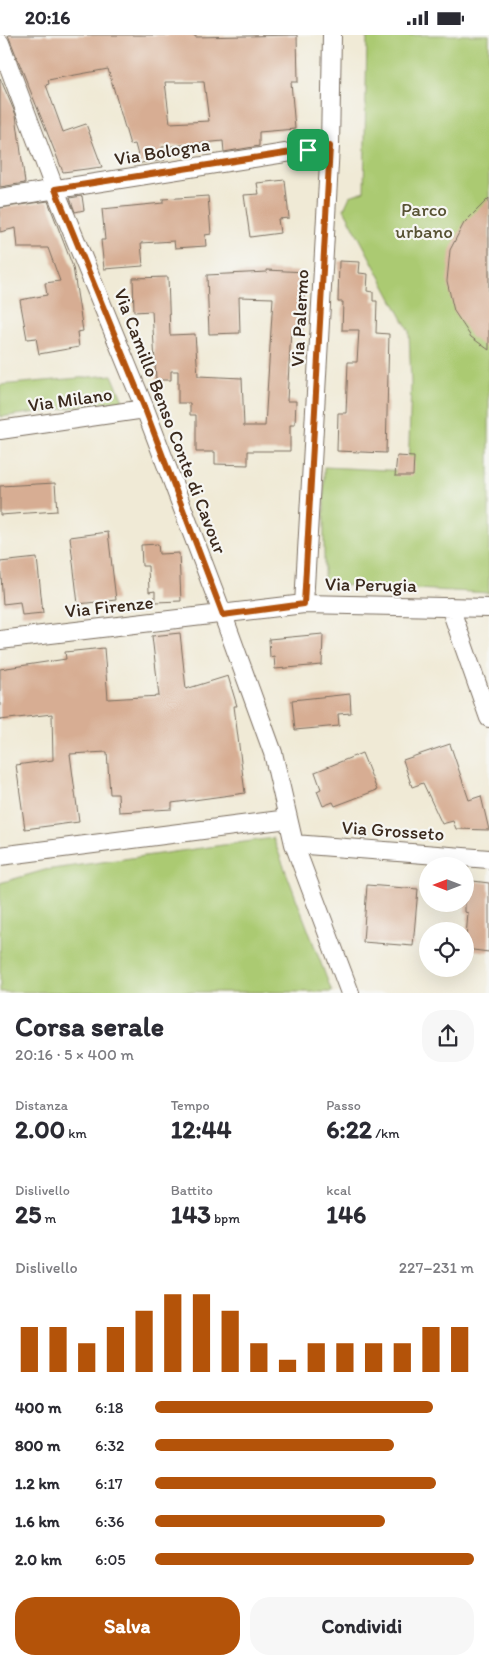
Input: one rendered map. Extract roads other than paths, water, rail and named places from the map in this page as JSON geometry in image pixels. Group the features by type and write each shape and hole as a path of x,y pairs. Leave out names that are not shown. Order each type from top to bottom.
{"street":[{"name":"Via Palermo","path":"304,604 330,146 332,35"},
{"name":"Via Camillo Benso Conte di Cavour","path":"0,43 55,189 145,409 223,615 273,753 294,844 350,993"},
{"name":"Via Bologna","path":"0,198 330,146"},
{"name":"Via Milano","path":"0,430 145,409"},
{"name":"Via Perugia","path":"223,615 304,604 489,608"},
{"path":"450,607 489,717"},
{"name":"Via Firenze","path":"0,640 223,615"},
{"path":"0,856 288,819"},
{"name":"Via Grosseto","path":"294,844 489,859"}],"park label":[{"name":"Parco urbano","path":"424,220"}]}
